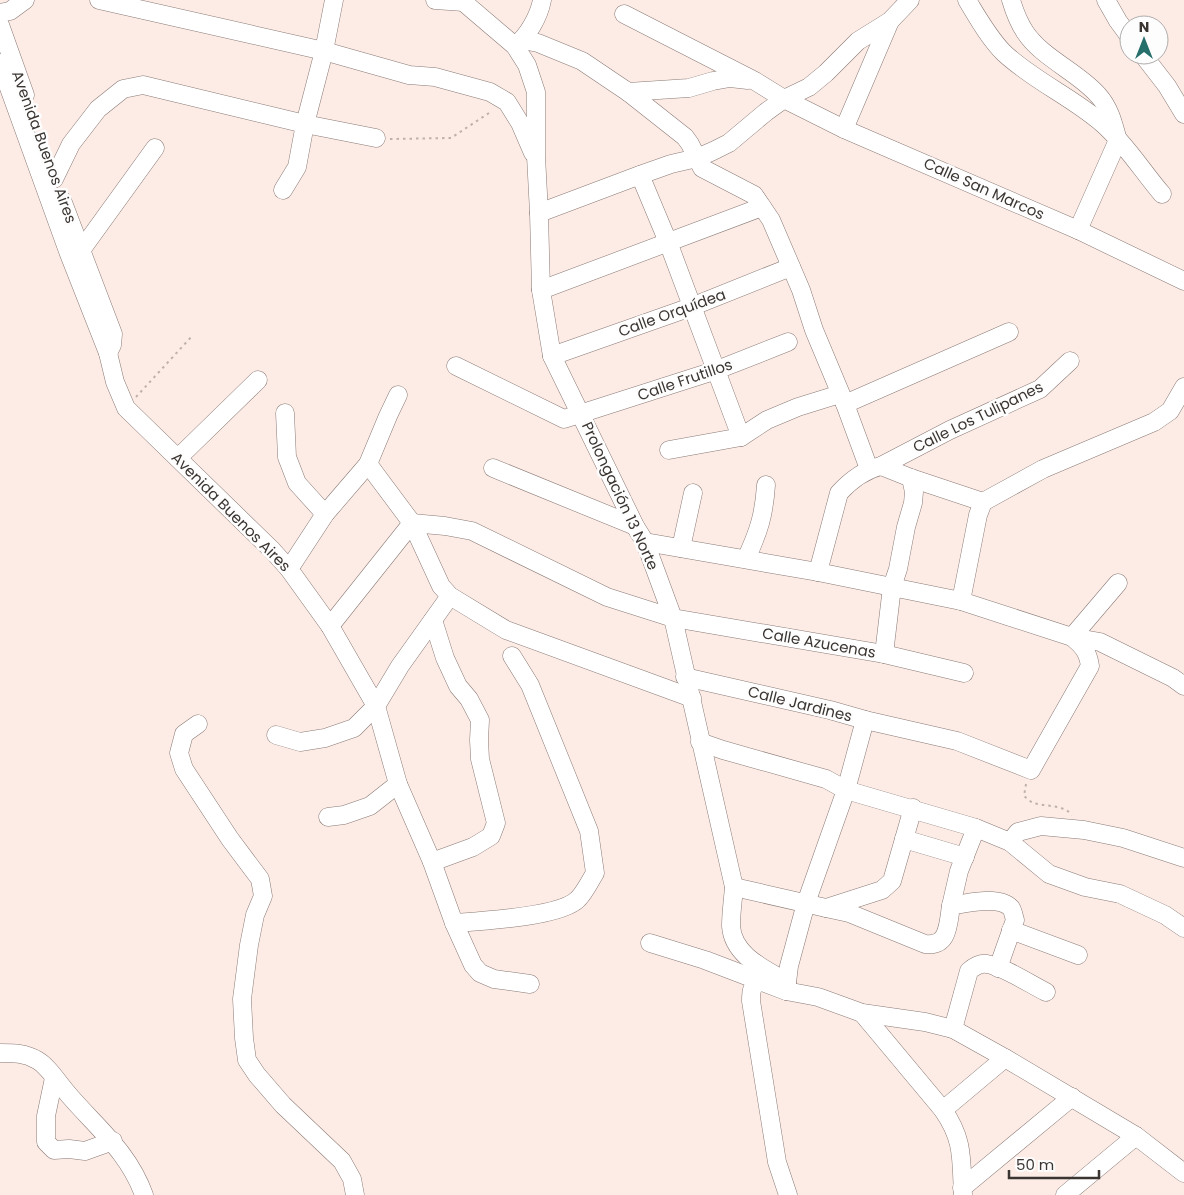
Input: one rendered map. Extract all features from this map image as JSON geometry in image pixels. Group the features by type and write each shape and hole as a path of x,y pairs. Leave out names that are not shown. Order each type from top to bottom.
{"street":[{"path":"0,13 10,11 25,0"},
{"path":"99,0 133,4 410,75 435,77 490,92 507,102 520,122 536,161"},
{"path":"284,190 297,167 334,0"},
{"path":"435,0 462,1 519,43 538,43 582,61 628,92 685,137 702,168 754,195 771,220 801,290 814,330 842,399 875,467 983,502"},
{"path":"519,43 541,7 542,0"},
{"path":"539,213 671,164 697,158 729,143 784,99 809,87 858,41 890,21 910,0"},
{"path":"967,0 988,34 1003,52 1049,87 1105,125 1162,194"},
{"path":"1011,0 1025,32 1048,55 1099,96 1110,113 1118,140 1078,230"},
{"path":"1106,0 1119,22"},
{"name":"Calle San Marcos","path":"624,14 755,81 784,99 844,128 1078,230 1184,281"},
{"path":"844,128 890,21"},
{"name":"Avenida Buenos Aires","path":"0,25 54,179 108,353 115,382 126,408 289,568 330,626 376,706 398,784 432,862 454,923 473,965 480,973 494,979 530,984"},
{"name":"Prolongación 13 Norte","path":"519,43 536,92 536,161 541,290 552,356 582,414 635,526 646,542 673,618 734,887 731,928 737,946 749,960 791,989"},
{"name":"Avenida Buenos Aires","path":"0,63 44,181 76,252"},
{"path":"1151,65 1173,94 1184,114"},
{"path":"628,92 689,88 730,78 755,81"},
{"path":"54,179 71,144 98,109 123,89 143,85 305,124 376,138"},
{"path":"76,252 155,148"},
{"path":"640,175 668,242 741,437"},
{"path":"541,290 762,207"},
{"name":"Calle Orquídea","path":"552,356 691,307 791,267"},
{"path":"669,450 741,437 767,420 798,407 842,399 1009,332"},
{"name":"Calle Frutillos","path":"456,366 564,419 717,370 788,342"},
{"name":"Calle Los Tulipanes","path":"818,572 839,493 848,483 875,467 950,430 1040,389 1070,361"},
{"path":"178,458 258,380"},
{"path":"961,602 978,515 983,502 1043,470 1154,422 1170,411 1184,387"},
{"path":"289,568 325,514 368,464 398,395"},
{"path":"285,413 288,457 297,483 325,514"},
{"path":"368,464 412,523 441,586 450,596 506,630 692,698"},
{"path":"493,468 635,526"},
{"path":"884,654 892,587 898,569 906,527 914,503 911,478"},
{"path":"746,559 758,534 764,511 766,485"},
{"path":"681,548 693,493"},
{"path":"330,626 412,523"},
{"name":"Calle Azucenas","path":"412,523 472,531 607,597 673,618 884,654 964,673"},
{"path":"646,542 818,572 961,602 1072,637 1100,642 1174,678 1184,686"},
{"path":"1072,637 1118,583"},
{"path":"276,736 300,742 325,738 354,728 376,706 400,666 450,596"},
{"path":"432,862 473,847 491,836 496,823 480,759 480,720 469,699 458,686 445,658 433,620"},
{"path":"1031,770 1090,666 1089,656 1083,646 1072,637"},
{"path":"454,923 530,916 565,907 578,899 595,873 589,831 530,685 512,656"},
{"name":"Calle Jardines","path":"685,677 957,741 1031,770"},
{"path":"791,989 789,966 806,903 846,790 865,720"},
{"path":"198,724 184,734 179,753 184,769 230,840 260,879 263,896 255,915 242,999 247,1060 282,1105 342,1161 352,1180 355,1195"},
{"path":"700,742 826,779 846,790 913,808 976,828 1010,842 1049,874 1085,888 1120,894 1165,915 1184,928"},
{"path":"328,817 344,815 370,806 398,784"},
{"path":"826,908 882,890 892,881 913,808"},
{"path":"1010,842 1018,832 1041,826 1084,830 1123,838 1184,858"},
{"path":"734,887 848,913 925,944 933,945 940,942 946,933 959,871 976,828"},
{"path":"904,839 965,856"},
{"path":"951,906 992,901 1002,903 1011,908 1015,920 998,968"},
{"path":"1011,930 1078,955"},
{"path":"650,944 705,960 760,981 818,997 862,1013 925,1022 953,1029 1136,1136 1184,1173"},
{"path":"953,1029 969,971 976,965 986,964 998,968 1046,992"},
{"path":"760,981 754,984 751,1001 777,1162 788,1195"},
{"path":"862,1013 943,1110 953,1125 960,1145 963,1191"},
{"path":"0,1053 22,1053 40,1061 79,1107 113,1141 138,1178 144,1195"},
{"path":"943,1110 1005,1058"},
{"path":"54,1078 46,1116 46,1142 54,1150 85,1151 113,1141"},
{"path":"963,1191 1072,1097"},
{"path":"1065,1195 1136,1136"}],"path":[{"path":"376,138 451,138 507,102"},
{"path":"126,408 193,335"},
{"path":"1031,770 1026,782 1024,796 1032,803 1069,811 1084,830"}]}
